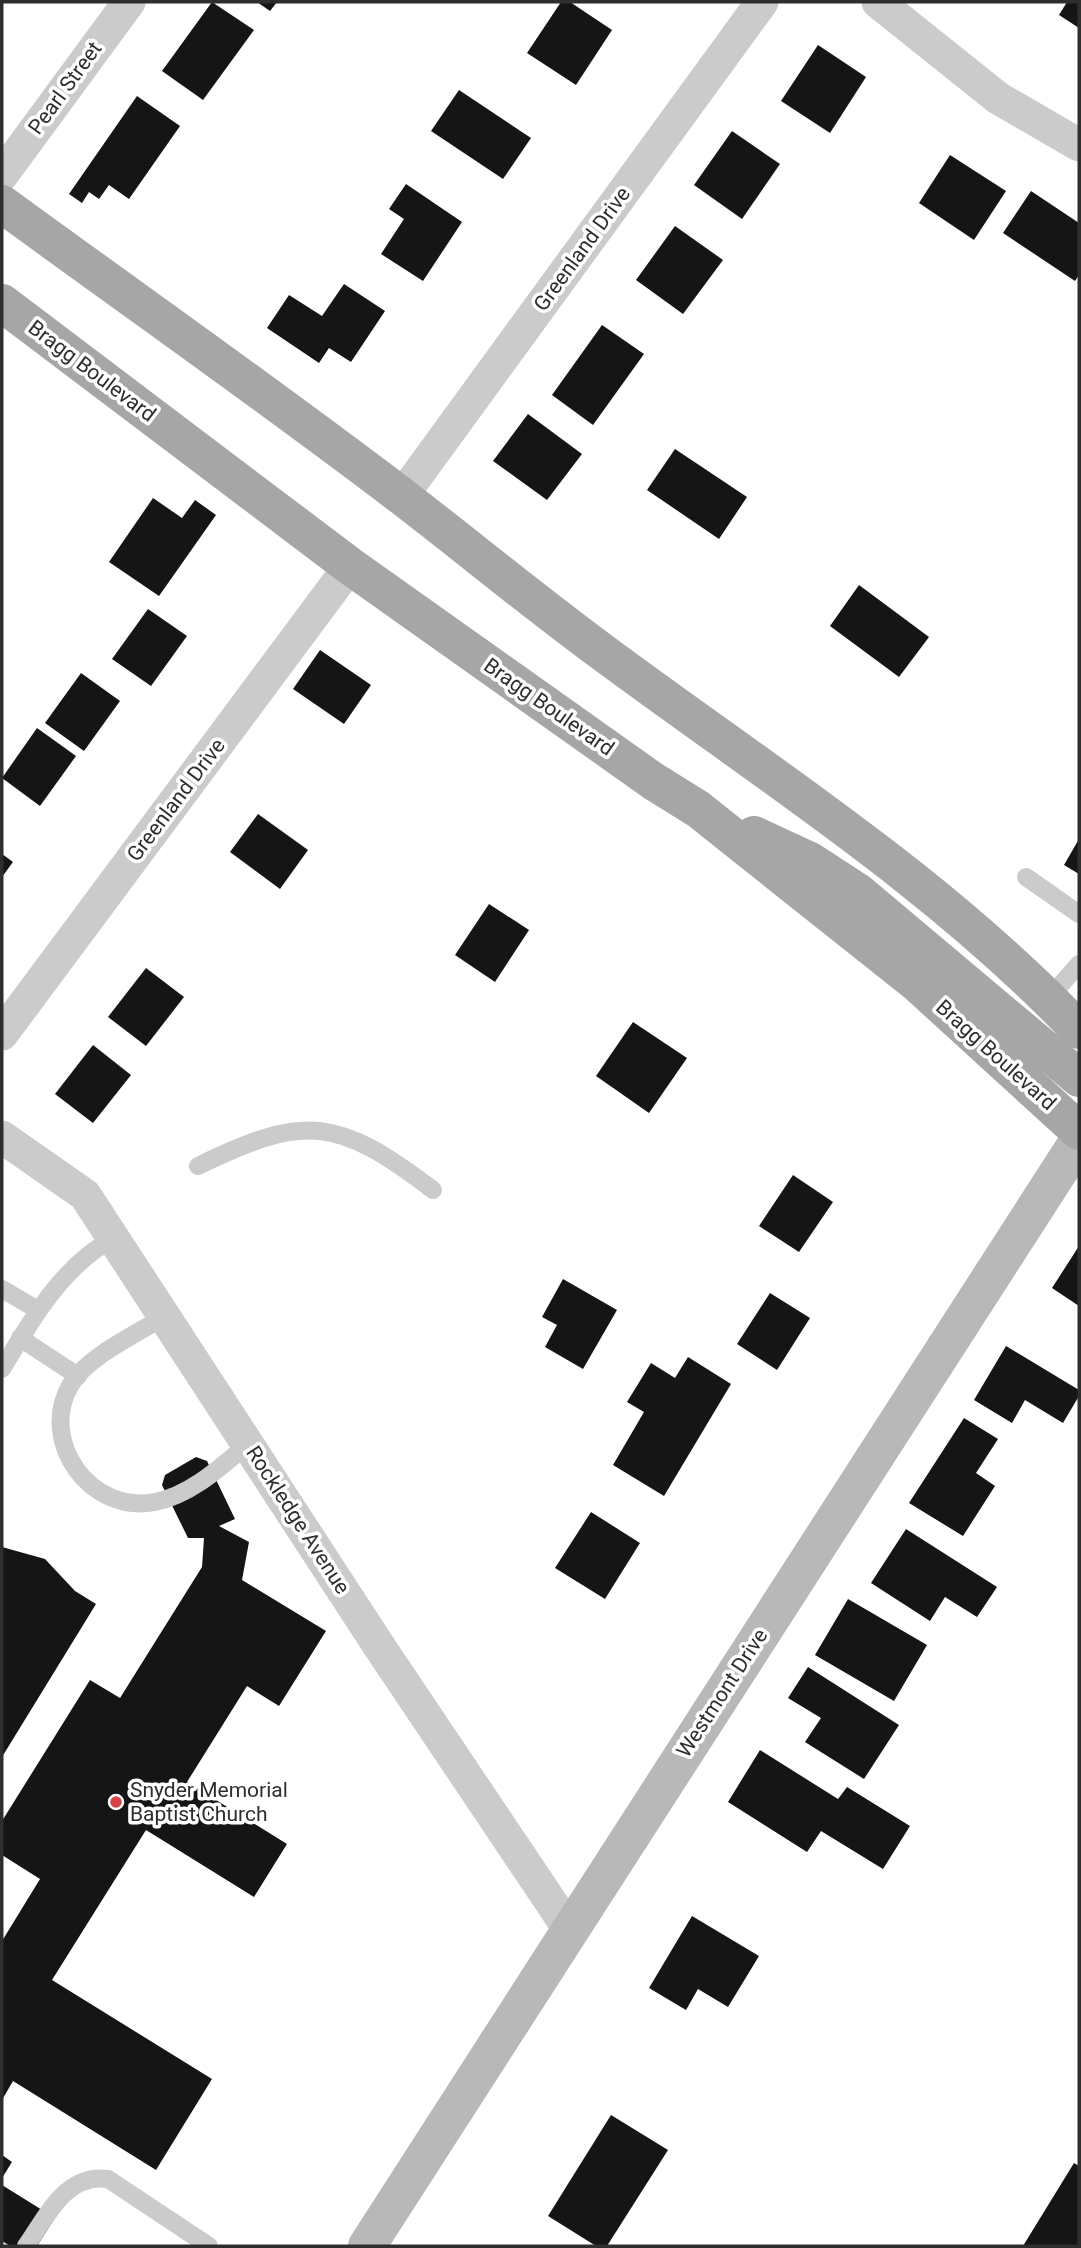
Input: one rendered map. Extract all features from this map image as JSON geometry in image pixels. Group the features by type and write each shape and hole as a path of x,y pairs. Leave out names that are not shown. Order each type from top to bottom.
{"main road":[{"path":"2,204 402,496 608,657 773,774 924,888 1049,998 1079,1030"},
{"name":"Bragg Boulevard","path":"2,303 350,566 653,781 698,809 918,984 1079,1131"},
{"path":"698,809 810,862 859,893 1079,1078"}],"street":[{"name":"Pearl Street","path":"2,175 129,2"},
{"name":"Greenland Drive","path":"402,496 762,2"},
{"path":"878,2 998,97 1079,145"},
{"name":"Greenland Drive","path":"2,1034 350,566"},
{"name":"Rockledge Avenue","path":"2,1137 85,1195 379,1646 569,1929"},
{"name":"Westmont Drive","path":"367,2246 1079,1140"}],"lane":[{"path":"1027,877 1079,914"},
{"path":"1049,998 1079,964"},
{"path":"198,1166 250,1140 285,1131 322,1130 357,1139 384,1153 433,1190"},
{"path":"2,1369 38,1310 87,1252 114,1238"},
{"path":"2,1289 38,1310"},
{"path":"165,1316 88,1364 71,1384 62,1408 61,1434 68,1458 82,1480 103,1495 129,1503 155,1503 179,1493 213,1473 248,1443"},
{"path":"20,1338 78,1376"},
{"path":"26,2246 65,2191 93,2177 108,2179 209,2246"}],"building":[{"path":"212,2 254,30 203,100 162,71"},
{"path":"257,2 277,2 270,11"},
{"path":"561,2 570,2 612,30 576,85 527,53"},
{"path":"1067,2 1079,2 1079,28 1059,15"},
{"path":"818,45 866,77 830,133 781,101"},
{"path":"459,90 531,138 503,179 431,131"},
{"path":"137,96 180,126 129,199 109,185 99,199 89,192 82,203 69,194"},
{"path":"732,131 780,164 742,219 694,185"},
{"path":"950,155 1006,191 974,240 919,203"},
{"path":"406,184 462,222 423,281 381,254 404,219 389,209"},
{"path":"1031,191 1079,223 1079,275 1075,281 1003,233"},
{"path":"675,226 723,260 683,314 636,280"},
{"path":"344,284 385,311 351,362 329,348 319,363 267,328 289,295 322,316"},
{"path":"602,325 644,354 593,425 552,395"},
{"path":"528,414 582,454 547,500 493,461"},
{"path":"675,449 747,497 719,539 647,490"},
{"path":"153,498 182,518 195,500 216,515 159,596 109,562"},
{"path":"859,585 929,637 899,677 830,626"},
{"path":"148,609 187,636 151,686 112,659"},
{"path":"320,650 371,685 344,724 293,689"},
{"path":"81,673 120,701 84,751 45,723"},
{"path":"37,728 76,756 40,806 2,778"},
{"path":"258,814 308,850 280,889 230,852"},
{"path":"1079,839 1079,874 1064,865"},
{"path":"2,854 13,862 2,877"},
{"path":"489,904 529,930 495,982 455,955"},
{"path":"146,968 184,997 146,1046 108,1017"},
{"path":"633,1022 687,1058 649,1113 596,1076"},
{"path":"93,1045 131,1075 93,1123 55,1094"},
{"path":"793,1175 833,1202 799,1252 759,1226"},
{"path":"1079,1246 1079,1306 1052,1288"},
{"path":"563,1279 617,1310 583,1369 545,1347 557,1325 542,1317"},
{"path":"770,1293 810,1318 777,1370 737,1344"},
{"path":"1006,1346 1079,1390 1079,1396 1063,1423 1025,1400 1012,1423 974,1400"},
{"path":"688,1357 731,1384 664,1496 613,1465 644,1412 627,1402 651,1363 675,1378"},
{"path":"964,1418 998,1439 976,1473 995,1486 963,1536 909,1503"},
{"name":"Snyder Memorial Baptist Church","path":"196,1457 207,1461 235,1519 219,1526 249,1542 242,1580 326,1631 279,1706 247,1686 187,1782 287,1844 254,1897 146,1830 52,1980 212,2079 156,2170 13,2081 2,2100 2,1941 40,1879 2,1855 2,1821 90,1680 120,1698 202,1567 204,1538 188,1538 162,1485 165,1475"},
{"path":"591,1512 640,1543 605,1599 555,1568"},
{"path":"906,1529 997,1587 977,1617 945,1597 930,1621 871,1583"},
{"path":"2,1547 45,1559 75,1591 96,1604 2,1757"},
{"path":"848,1599 927,1645 894,1701 815,1655"},
{"path":"808,1667 899,1725 864,1779 805,1742 821,1718 788,1698"},
{"path":"760,1750 838,1799 847,1787 910,1826 883,1869 821,1831 807,1852 728,1802"},
{"path":"692,1916 759,1956 728,2007 698,1989 686,2010 649,1988"},
{"path":"611,2115 668,2150 607,2246 596,2246 548,2216"},
{"path":"2,2155 12,2162 2,2178"},
{"path":"1074,2163 1079,2166 1079,2246 1023,2246"},
{"path":"2,2185 55,2218 37,2246 10,2246 2,2241"}],"place":[{"name":"Snyder Memorial Baptist Church","path":"116,1802"}]}
